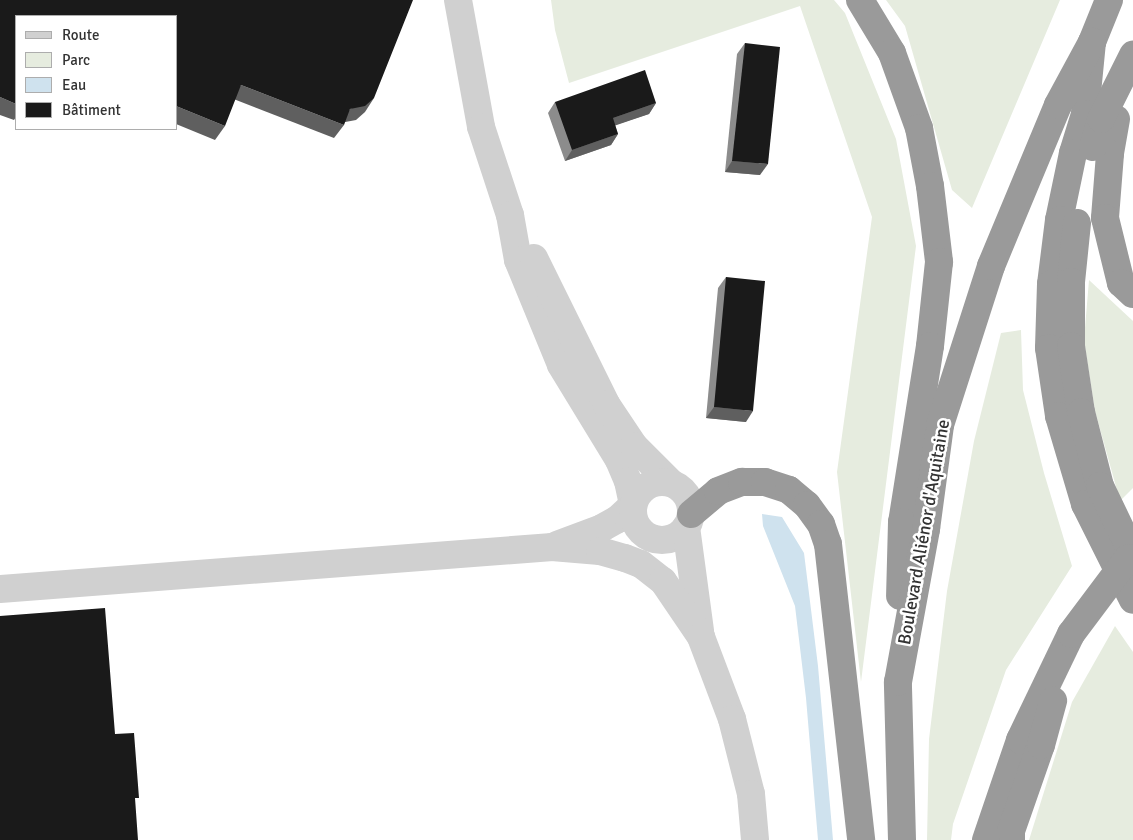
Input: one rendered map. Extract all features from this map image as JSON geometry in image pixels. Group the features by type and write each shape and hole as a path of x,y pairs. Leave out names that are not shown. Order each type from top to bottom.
{"highway":[{"path":"860,0 892,53 919,128 930,186 939,262 930,346 902,522 898,682"},
{"path":"1109,0 1092,42 1085,114 1073,153 1059,220 1051,284 1049,348 1059,416 1133,600"},
{"name":"Boulevard Aliénor d'Aquitaine","path":"902,840 898,682 926,529 940,425 992,266 1058,104 1092,42"},
{"path":"986,840 1020,740 1071,634 1133,554 1092,495 1071,346 1071,282 1077,221 1090,156 1101,119 1132,57"},
{"path":"1132,57 1114,124 1105,218 1121,283 1133,294"},
{"path":"689,520 718,491 742,482 764,482 789,490 807,505 821,524 828,544 862,840"},
{"path":"1011,840 1011,831 1041,744 1071,634"}],"street":[{"path":"458,0 481,127 510,215 518,260 538,312 562,365 619,460 628,481 636,525 642,533 651,538 661,540 670,539 680,534 689,520"},
{"path":"510,215 534,256 606,404 634,446 670,483 686,495 701,637"},
{"path":"552,547 602,528 618,519 633,505 643,489 651,484 670,483"},
{"path":"0,589 552,547 600,551 641,564 663,581 701,637 732,719 751,794 755,840"}],"green space":[{"path":"551,0 834,0 845,13 896,139 916,246 861,682 837,472 872,217 800,6 569,83 555,30"},
{"path":"886,0 1060,0 972,208 952,190 905,26"},
{"path":"1089,280 1133,321 1133,488 1120,501 1095,411 1084,340"},
{"path":"1021,330 1023,390 1044,473 1072,566 1006,670 953,824 951,840 927,840 929,739 947,591 974,441 1001,333"},
{"path":"1115,626 1133,652 1133,840 1029,840 1072,702"}],"water":[{"path":"762,514 782,517 804,553 818,666 833,840 818,840 806,698 795,606 763,526"}],"building":[{"path":"0,0 413,0 374,98 365,106 350,109 344,125 241,85 225,126 178,107 178,15 15,15 15,104 0,97"},
{"path":"745,43 780,47 768,164 732,161"},
{"path":"645,70 656,103 613,118 618,134 572,150 555,102"},
{"path":"726,277 765,281 753,411 714,407"},
{"path":"105,608 115,734 134,733 139,798 135,798 138,840 0,840 0,616"}]}
